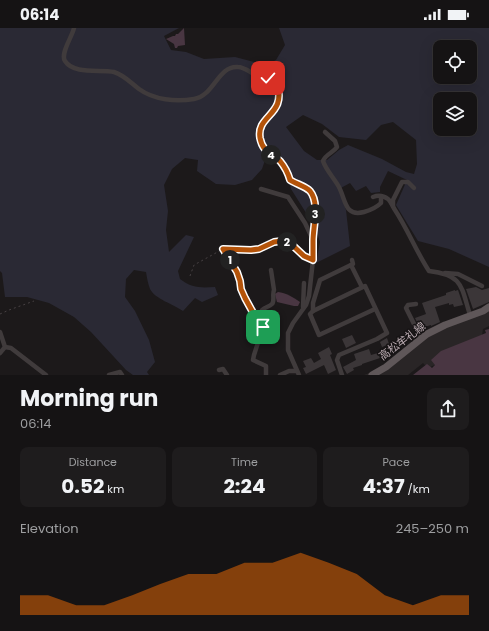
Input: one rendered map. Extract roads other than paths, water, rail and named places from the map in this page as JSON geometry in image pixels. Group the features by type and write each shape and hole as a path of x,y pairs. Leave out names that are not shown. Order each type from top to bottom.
{"main road":[{"name":"高松牟礼線","path":"372,375 386,367 422,338 445,324 489,307"}],"street":[{"path":"74,28 72,36 63,52 65,62 69,66 84,71 113,72 146,93 156,97 168,100 200,98 213,86 224,70 234,67 238,67 259,77 272,80 277,84 280,98 277,107 260,129 260,137 267,152 280,161 286,168 290,180 303,186 310,192 315,206 313,260 309,296 306,305 293,323 288,333 288,350 298,373"},
{"path":"324,132 335,141 337,146 335,150 325,156 323,161 351,212 356,214 374,209 381,203 381,196"},
{"path":"393,206 393,200 402,182 408,182 414,188"},
{"path":"261,190 288,197 305,223 313,240"},
{"path":"373,197 381,196 389,200 405,225 418,254 429,271 458,274 482,286"},
{"path":"342,375 337,360 339,355 377,339 387,333 364,286 362,287 351,262 320,280 313,310 310,314 319,335 375,309"},
{"path":"266,375 266,366 253,360 262,329 262,310 272,304 273,301 272,293 274,290 271,270"},
{"path":"237,272 241,289 262,329"},
{"path":"443,272 455,279 460,284 470,315"},
{"path":"303,309 304,283"},
{"path":"313,310 362,287"},
{"path":"416,304 408,305 406,308 422,338"},
{"path":"0,332 5,347"},
{"path":"0,353 5,347"},
{"path":"5,347 11,348 46,375"},
{"path":"219,370 223,369 227,375"},
{"path":"280,375 289,371 298,373"},
{"path":"109,375 120,372 122,375"}]}
